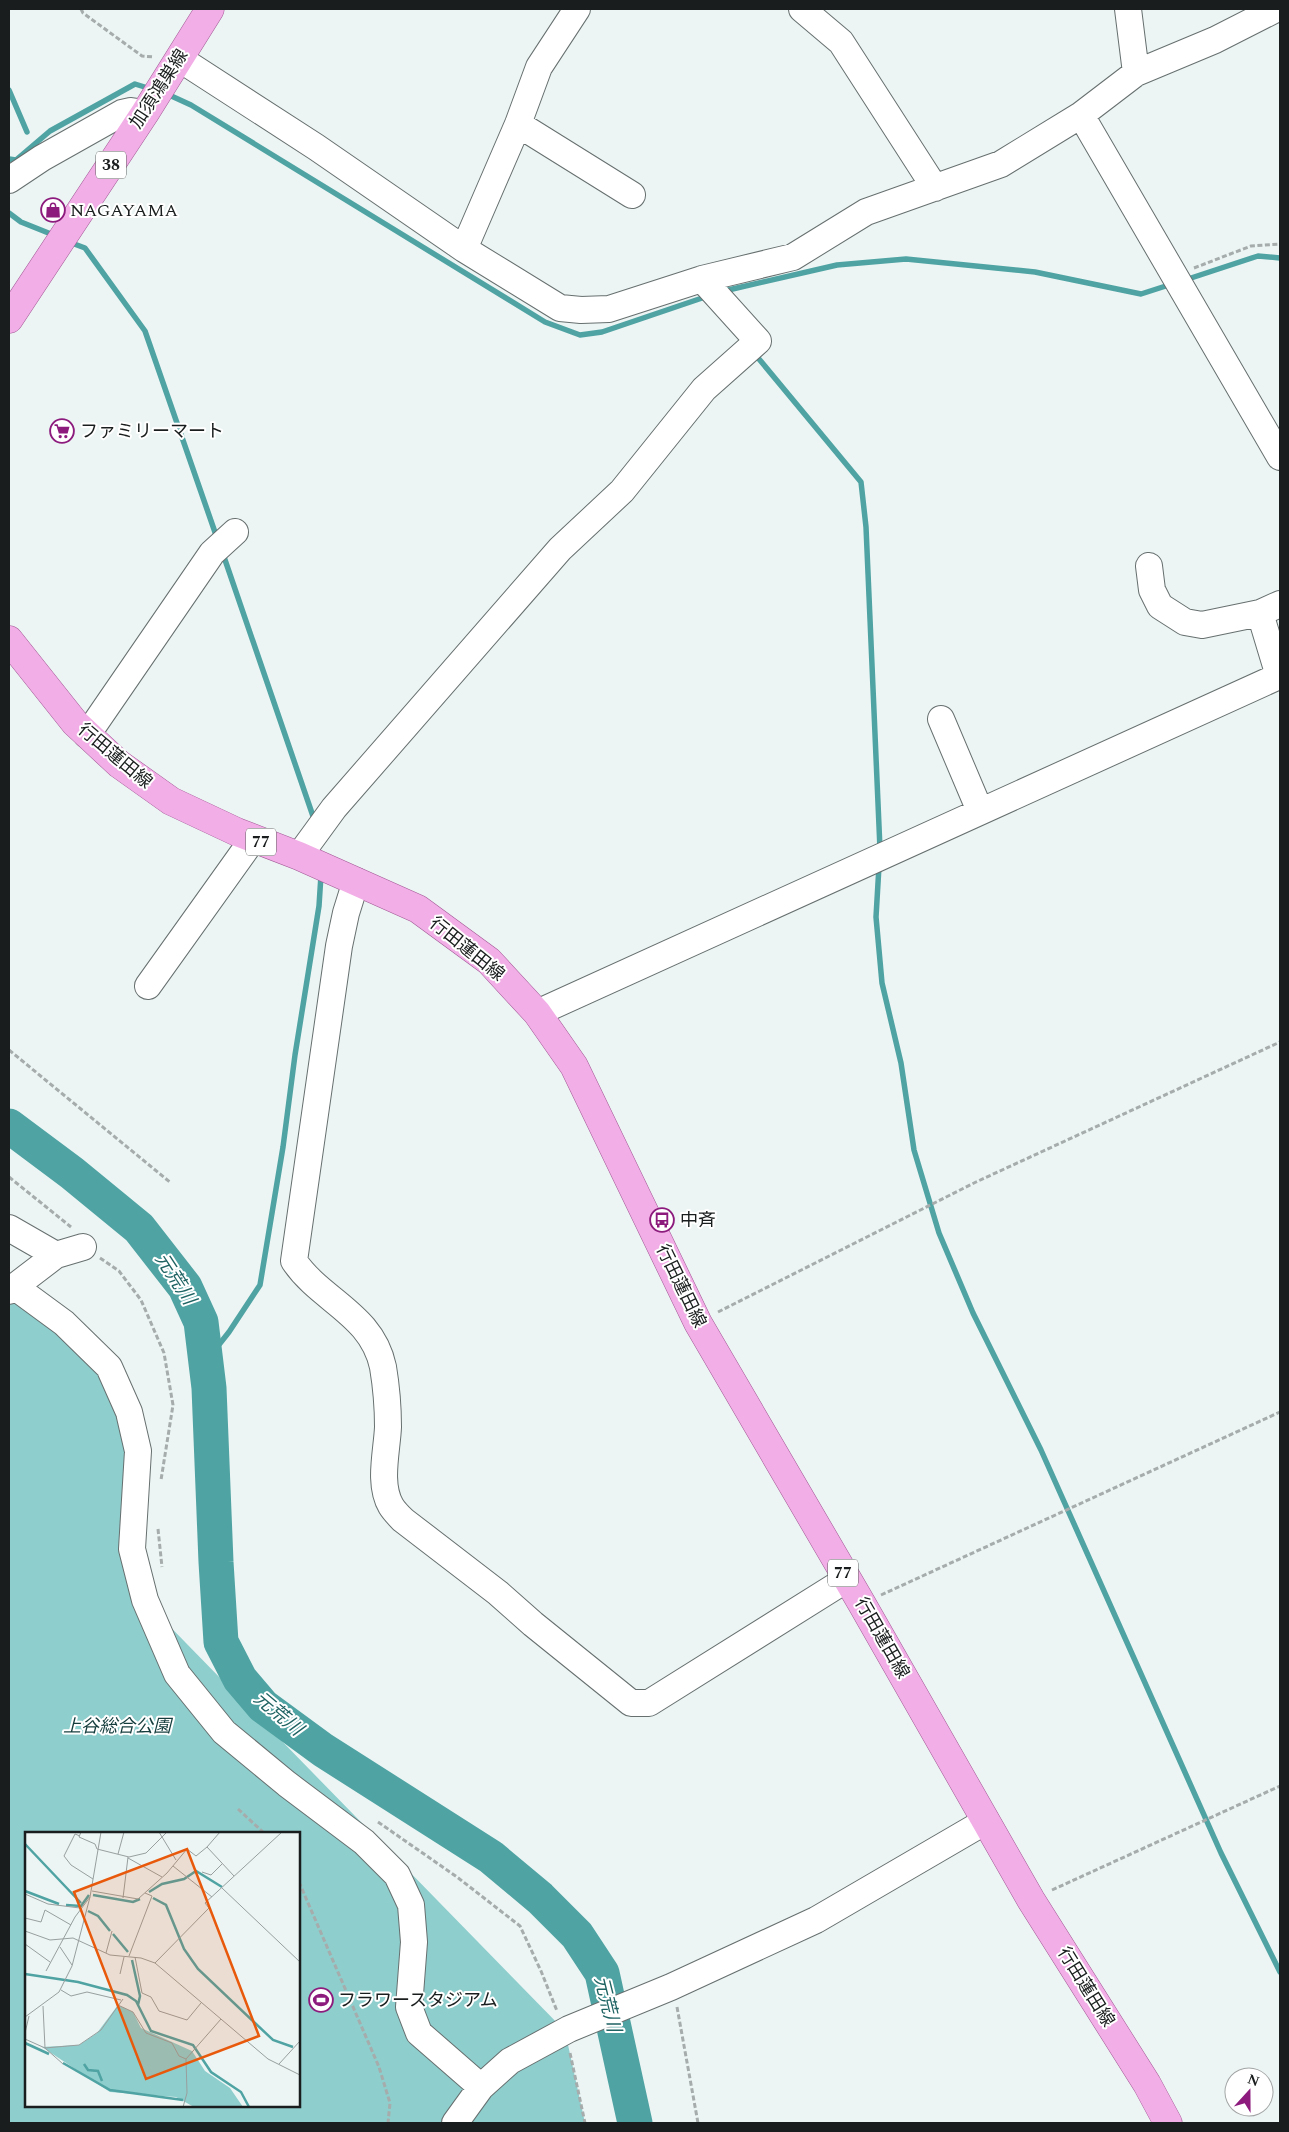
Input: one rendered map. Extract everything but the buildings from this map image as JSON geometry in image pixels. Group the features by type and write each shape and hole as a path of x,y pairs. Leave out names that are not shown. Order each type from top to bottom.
{"main road":[{"name":"加須鴻巣線","path":"9,319 180,59 210,9"},
{"name":"行田蓮田線","path":"9,640 74,723 119,764 171,801 253,839 299,856 418,909 489,961 537,1013 574,1066 698,1323 862,1604 1031,1900 1147,2084 1168,2123"}],"street":[{"path":"464,249 518,124 538,66 577,9"},
{"path":"802,9 841,42 935,188"},
{"path":"1128,9 1136,73"},
{"path":"180,59 316,146 464,249 560,308 581,310 609,309 702,279 793,257 866,212 1001,164 1081,116 1136,73 1215,40 1276,9"},
{"path":"9,180 42,158 122,113 131,110 145,112"},
{"path":"1081,116 1280,457"},
{"path":"518,124 632,195"},
{"path":"299,856 340,800 560,549 622,491 704,389 758,340 702,279"},
{"path":"87,735 212,553 235,532"},
{"path":"537,1013 1279,676 1270,609 1202,625 1185,622 1160,606 1152,590 1150,566"},
{"path":"941,719 980,811"},
{"path":"148,986 253,839"},
{"path":"356,882 346,913 339,946 294,1261 303,1274 340,1304 371,1335 382,1366 388,1426 384,1485 390,1506 403,1520 498,1593 533,1624 631,1703 649,1703 846,1579"},
{"path":"9,1228 56,1255"},
{"path":"83,1247 56,1255 12,1289 64,1323 108,1367 129,1412 138,1451 132,1548 145,1600 177,1674 224,1732 364,1842 397,1874 411,1905 414,1942 409,2007 419,2033 481,2087"},
{"path":"455,2123 481,2087 510,2061 567,2030 667,1989 816,1920 986,1820"}],"path":[{"path":"81,9 83,13 142,56 180,59"},
{"path":"1175,276 1251,246 1280,244"},
{"path":"698,1323 976,1182 1280,1042"},
{"path":"9,1050 171,1183"},
{"path":"9,1176 71,1226 83,1247 119,1271 141,1300 164,1353 173,1405 160,1489"},
{"path":"862,1604 1280,1412"},
{"path":"158,1527 162,1572"},
{"path":"1031,1900 1280,1786"},
{"path":"238,1809 263,1832"},
{"path":"370,1817 457,1877 520,1926 567,2030 586,2123"},
{"path":"300,1884 379,2067 390,2103 388,2123"},
{"path":"667,1989 678,2012 698,2123"}],"green space":[{"name":"上谷総合公園","path":"9,1291 109,1367 129,1412 145,1601 565,2031 585,2123 9,2123"}],"waterway":[{"path":"9,159 16,160 50,131 135,84 151,89"},
{"path":"9,90 27,132"},
{"path":"167,94 191,105 545,322 580,335 602,332 708,296"},
{"path":"9,213 21,222 56,236"},
{"path":"69,242 85,248 145,331 217,538"},
{"path":"1185,280 1258,256 1280,258"},
{"path":"724,291 837,265 906,259 1035,272 1141,294 1172,284"},
{"path":"754,353 861,482 866,527 880,849"},
{"path":"223,554 315,822"},
{"path":"879,866 876,917 882,983 901,1063 914,1150 939,1233 973,1313 1041,1450 1221,1853 1280,1972"},
{"path":"206,1361 229,1332 260,1285 319,906 321,875"},
{"name":"元荒川","path":"9,1126 72,1173 139,1228 185,1287 201,1322 209,1388 221,1642 240,1679 263,1706 323,1750 491,1857 540,1898 577,1935 602,1973 635,2123"}],"place":[{"name":"NAGAYAMA","path":"53,210"},
{"name":"ファミリーマート","path":"62,431"},
{"name":"中斉","path":"662,1220"},
{"name":"フラワースタジアム","path":"321,2000"}]}
